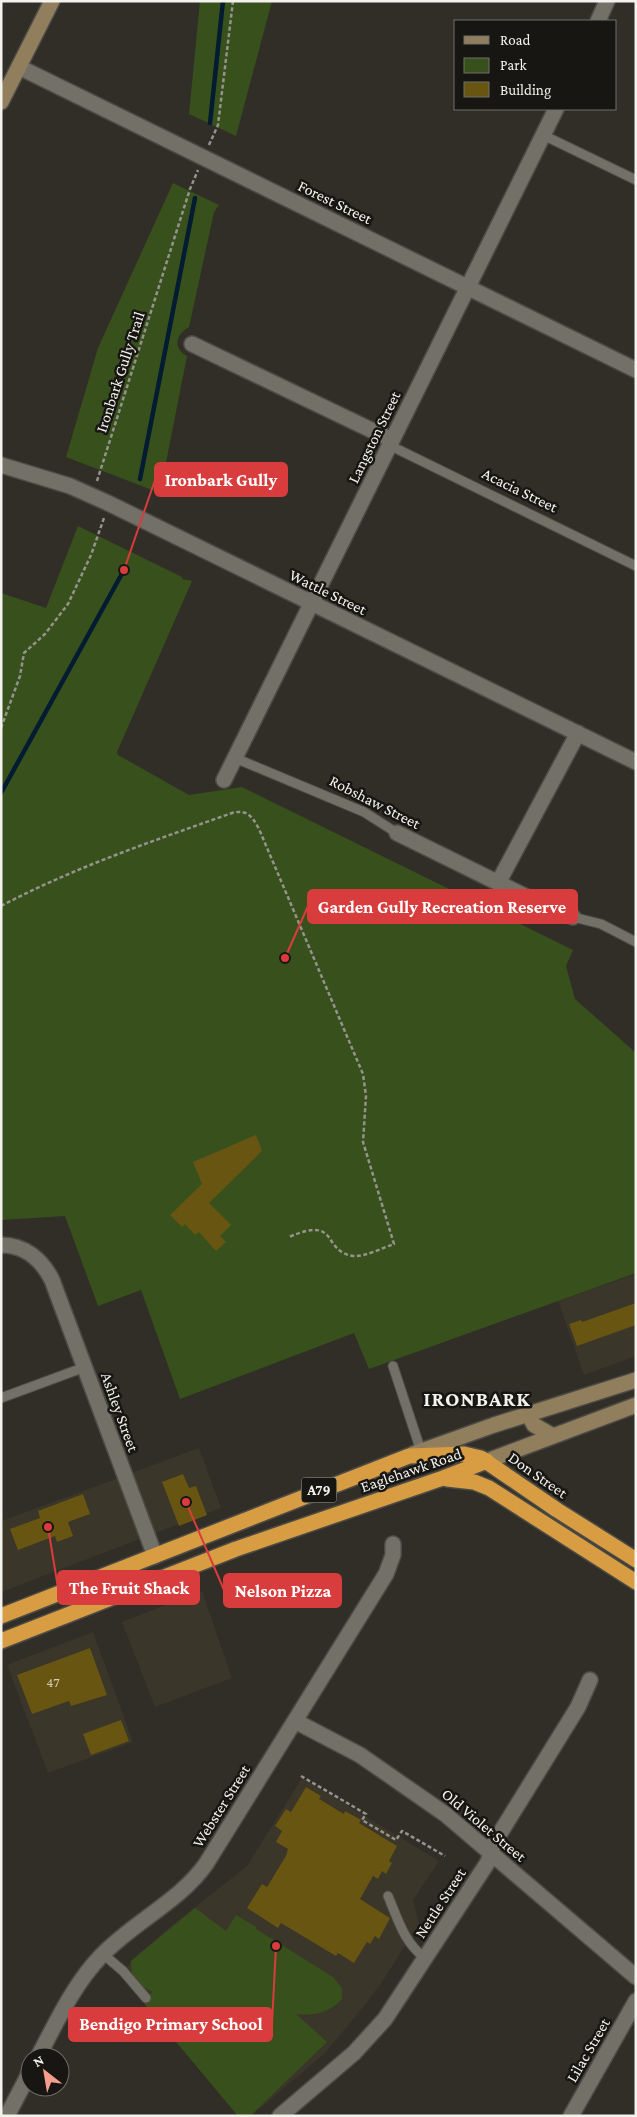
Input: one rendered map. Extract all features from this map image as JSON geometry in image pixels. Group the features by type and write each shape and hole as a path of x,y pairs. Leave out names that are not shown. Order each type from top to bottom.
{"highway":[{"name":"Don Street","path":"415,1453 464,1454 488,1461 557,1510 636,1560"},
{"name":"Eaglehawk Road","path":"1,1616 415,1453"},
{"name":"Eaglehawk Road","path":"1,1641 236,1549 488,1461"},
{"name":"A79","path":"443,1478 474,1482 489,1488 636,1582"},
{"name":"Ashley Street","path":"155,1556 163,1578"}],"main road":[{"path":"1,102 52,1"},
{"name":"Eaglehawk Road","path":"415,1453 528,1414 636,1380"},
{"name":"Eaglehawk Road","path":"488,1461 636,1404"},
{"path":"528,1414 534,1425 553,1436"}],"street":[{"path":"598,20 608,1"},
{"name":"Forest Street","path":"19,68 636,370"},
{"name":"Langston Street","path":"224,780 556,110"},
{"name":"Acacia Street","path":"192,344 391,442"},
{"name":"Wattle Street","path":"1,465 70,486 108,503 636,762"},
{"path":"498,883 578,733"},
{"name":"Robshaw Street","path":"397,833 498,883 573,917"},
{"name":"Ashley Street","path":"1,1245 18,1248 40,1261 52,1280 155,1556"},
{"name":"Webster Street","path":"44,2047 81,1982 103,1954 201,1871 386,1574 393,1555 393,1544"},
{"name":"Nettle Street","path":"280,2116 354,2053 385,2019 488,1862 494,1843 578,1707 590,1680"},
{"name":"Old Violet Street","path":"295,1721 340,1744 391,1774 454,1820 636,1977"},
{"name":"Lilac Street","path":"571,2116 636,2001"},
{"path":"7,2116 20,2091"}],"lane":[{"path":"543,135 636,180"},
{"name":"Acacia Street","path":"391,442 636,566"},
{"name":"Robshaw Street","path":"235,758 364,812 397,833"},
{"name":"Robshaw Street","path":"573,917 600,924 636,942"},
{"path":"393,1366 415,1453"},
{"path":"1,1398 85,1367"},
{"path":"388,1896 413,1950 425,1958"},
{"path":"103,1954 123,1971 146,1998"}],"path":[{"name":"Ironbark Gully Trail","path":"108,503 97,480 190,189 218,125 233,1"},
{"path":"1,728 20,676 24,653 46,634 68,604 91,555 108,503"},
{"path":"1,906 75,870 232,813 244,811 249,814 259,829 363,1074 366,1096 363,1142 394,1244 359,1256 352,1256 346,1253 326,1234 316,1229 306,1230 289,1238"},
{"path":"301,1776 366,1814 362,1820 396,1840 402,1831 445,1856"}],"shaded area":[{"path":"636,1274 636,1356 584,1375 558,1301"},
{"path":"199,1448 221,1508 1,1592 1,1518 2,1521"},
{"path":"202,1591 232,1678 155,1707 122,1622"},
{"path":"93,1632 133,1742 48,1773 7,1665"},
{"path":"302,1778 439,1861 413,1900 419,1924 382,1982 364,2006 325,2053 251,2116 238,2116 122,1977 131,1961 165,1931 247,1866"}],"green space":[{"path":"200,1 272,1 236,136 189,114"},
{"path":"173,183 219,205 214,212 189,327 181,333 178,341 179,349 187,356 160,493 66,457 98,348"},
{"path":"78,526 182,577 182,579 192,581 117,752 118,755 189,795 242,787 573,950 566,966 575,999 636,1053 636,1273 369,1369 354,1333 180,1399 141,1290 98,1306 65,1216 1,1220 1,593 46,608"},
{"path":"195,1908 226,1931 236,1915 333,1977 342,1988 342,1999 332,2008 315,2014 296,2014 327,2042 250,2116 238,2116 142,2001 153,1992 141,1986 132,1977 131,1961"}],"building":[{"path":"256,1135 262,1151 209,1203 231,1225 220,1236 226,1242 216,1251 199,1232 195,1235 185,1224 182,1227 170,1215 202,1184 193,1162"},
{"path":"636,1303 636,1325 577,1346 569,1324 581,1320 582,1322"},
{"path":"183,1474 189,1488 196,1486 207,1515 179,1526 162,1482"},
{"path":"83,1494 90,1514 68,1522 73,1536 57,1542 55,1536 18,1550 10,1529 40,1518 38,1511"},
{"path":"90,1648 107,1695 71,1706 69,1701 32,1714 17,1675"},
{"path":"121,1720 129,1741 91,1755 83,1734"},
{"path":"306,1787 321,1796 319,1799 344,1814 345,1811 361,1820 359,1823 397,1846 389,1861 392,1863 386,1874 382,1871 378,1879 373,1876 360,1899 390,1918 379,1939 375,1936 370,1944 367,1942 354,1963 338,1953 336,1956 281,1923 278,1928 247,1908 262,1884 267,1887 286,1856 288,1849 276,1842 282,1831 275,1826 286,1809 291,1812"}],"waterway":[{"path":"210,123 223,1"},
{"path":"140,479 195,198"},
{"path":"1,793 124,570"}],"place":[{"name":"Ironbark Gully","path":"124,570"},
{"name":"Garden Gully Recreation Reserve","path":"285,958"},
{"name":"Nelson Pizza","path":"186,1502"},
{"name":"The Fruit Shack","path":"48,1527"},
{"name":"Bendigo Primary School","path":"276,1946"}],"district":[{"name":"IRONBARK","path":"477,1399"}]}
